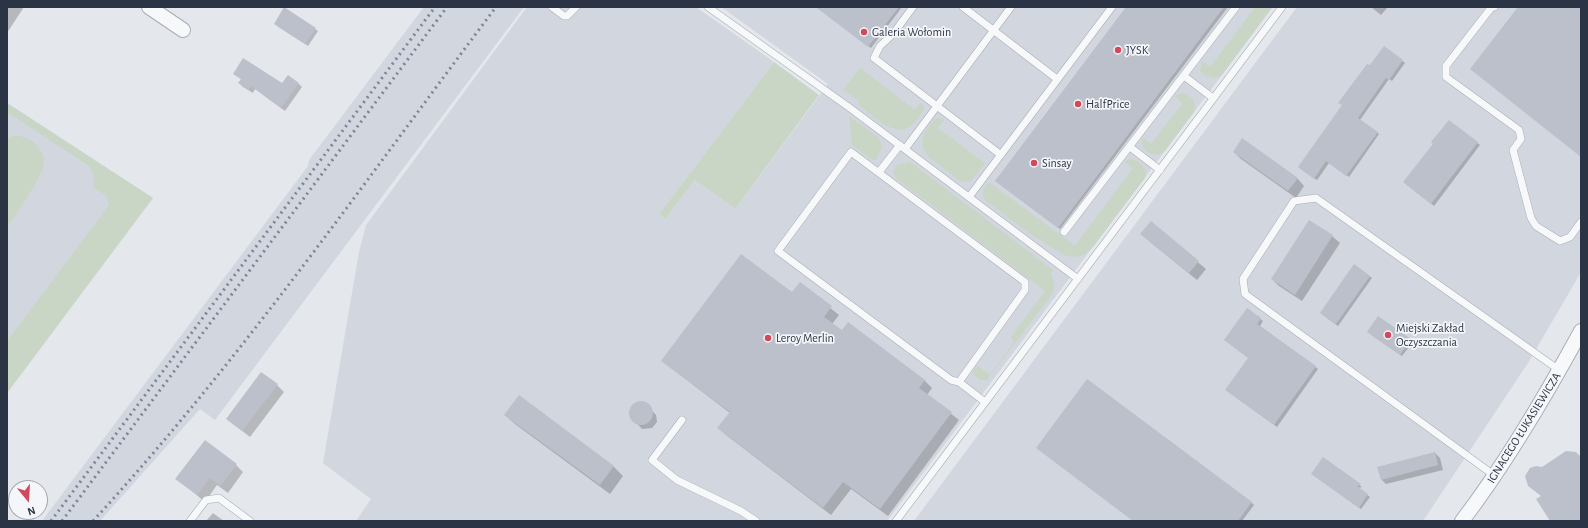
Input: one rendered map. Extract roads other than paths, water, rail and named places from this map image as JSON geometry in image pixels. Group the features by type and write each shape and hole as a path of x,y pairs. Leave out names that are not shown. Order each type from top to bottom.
{"street":[{"path":"149,7 183,30"},
{"name":"IGNACEGO ŁUKASIEWICZA","path":"1462,521 1495,476 1581,331"}],"lane":[{"path":"552,7 564,16 567,16 576,7"},
{"path":"708,7 902,147 1078,279"},
{"path":"913,7 893,34 880,46 874,56 875,60 1001,155"},
{"path":"963,7 1057,79"},
{"path":"879,172 936,106 1011,7"},
{"path":"969,197 1112,7"},
{"path":"1064,232 1236,7"},
{"path":"896,521 1282,7"},
{"path":"1494,7 1491,8 1446,66 1446,77 1518,130 1521,139 1513,150 1531,218 1536,226 1560,240 1570,237 1581,222"},
{"path":"1184,76 1213,98"},
{"path":"1130,147 1160,170"},
{"path":"959,382 1025,290 1025,282 851,152 778,251 951,380 959,382 986,402"},
{"path":"1495,476 1245,294 1243,279 1294,201 1316,198 1559,370"},
{"path":"682,420 652,460 677,480 741,511 756,521"},
{"path":"190,521 206,500 219,498 250,521"}],"railway":[{"path":"51,521 435,7"},
{"path":"62,521 447,7"},
{"path":"93,521 200,398 251,334 350,204 496,7"}],"place":[{"name":"Galeria Wołomin","path":"864,32"},
{"name":"JYSK","path":"1118,50"},
{"name":"HalfPrice","path":"1078,104"},
{"name":"Sinsay","path":"1034,163"},
{"name":"Miejski Zakład Oczyszczania","path":"1388,335"},
{"name":"Leroy Merlin","path":"768,338"}]}
